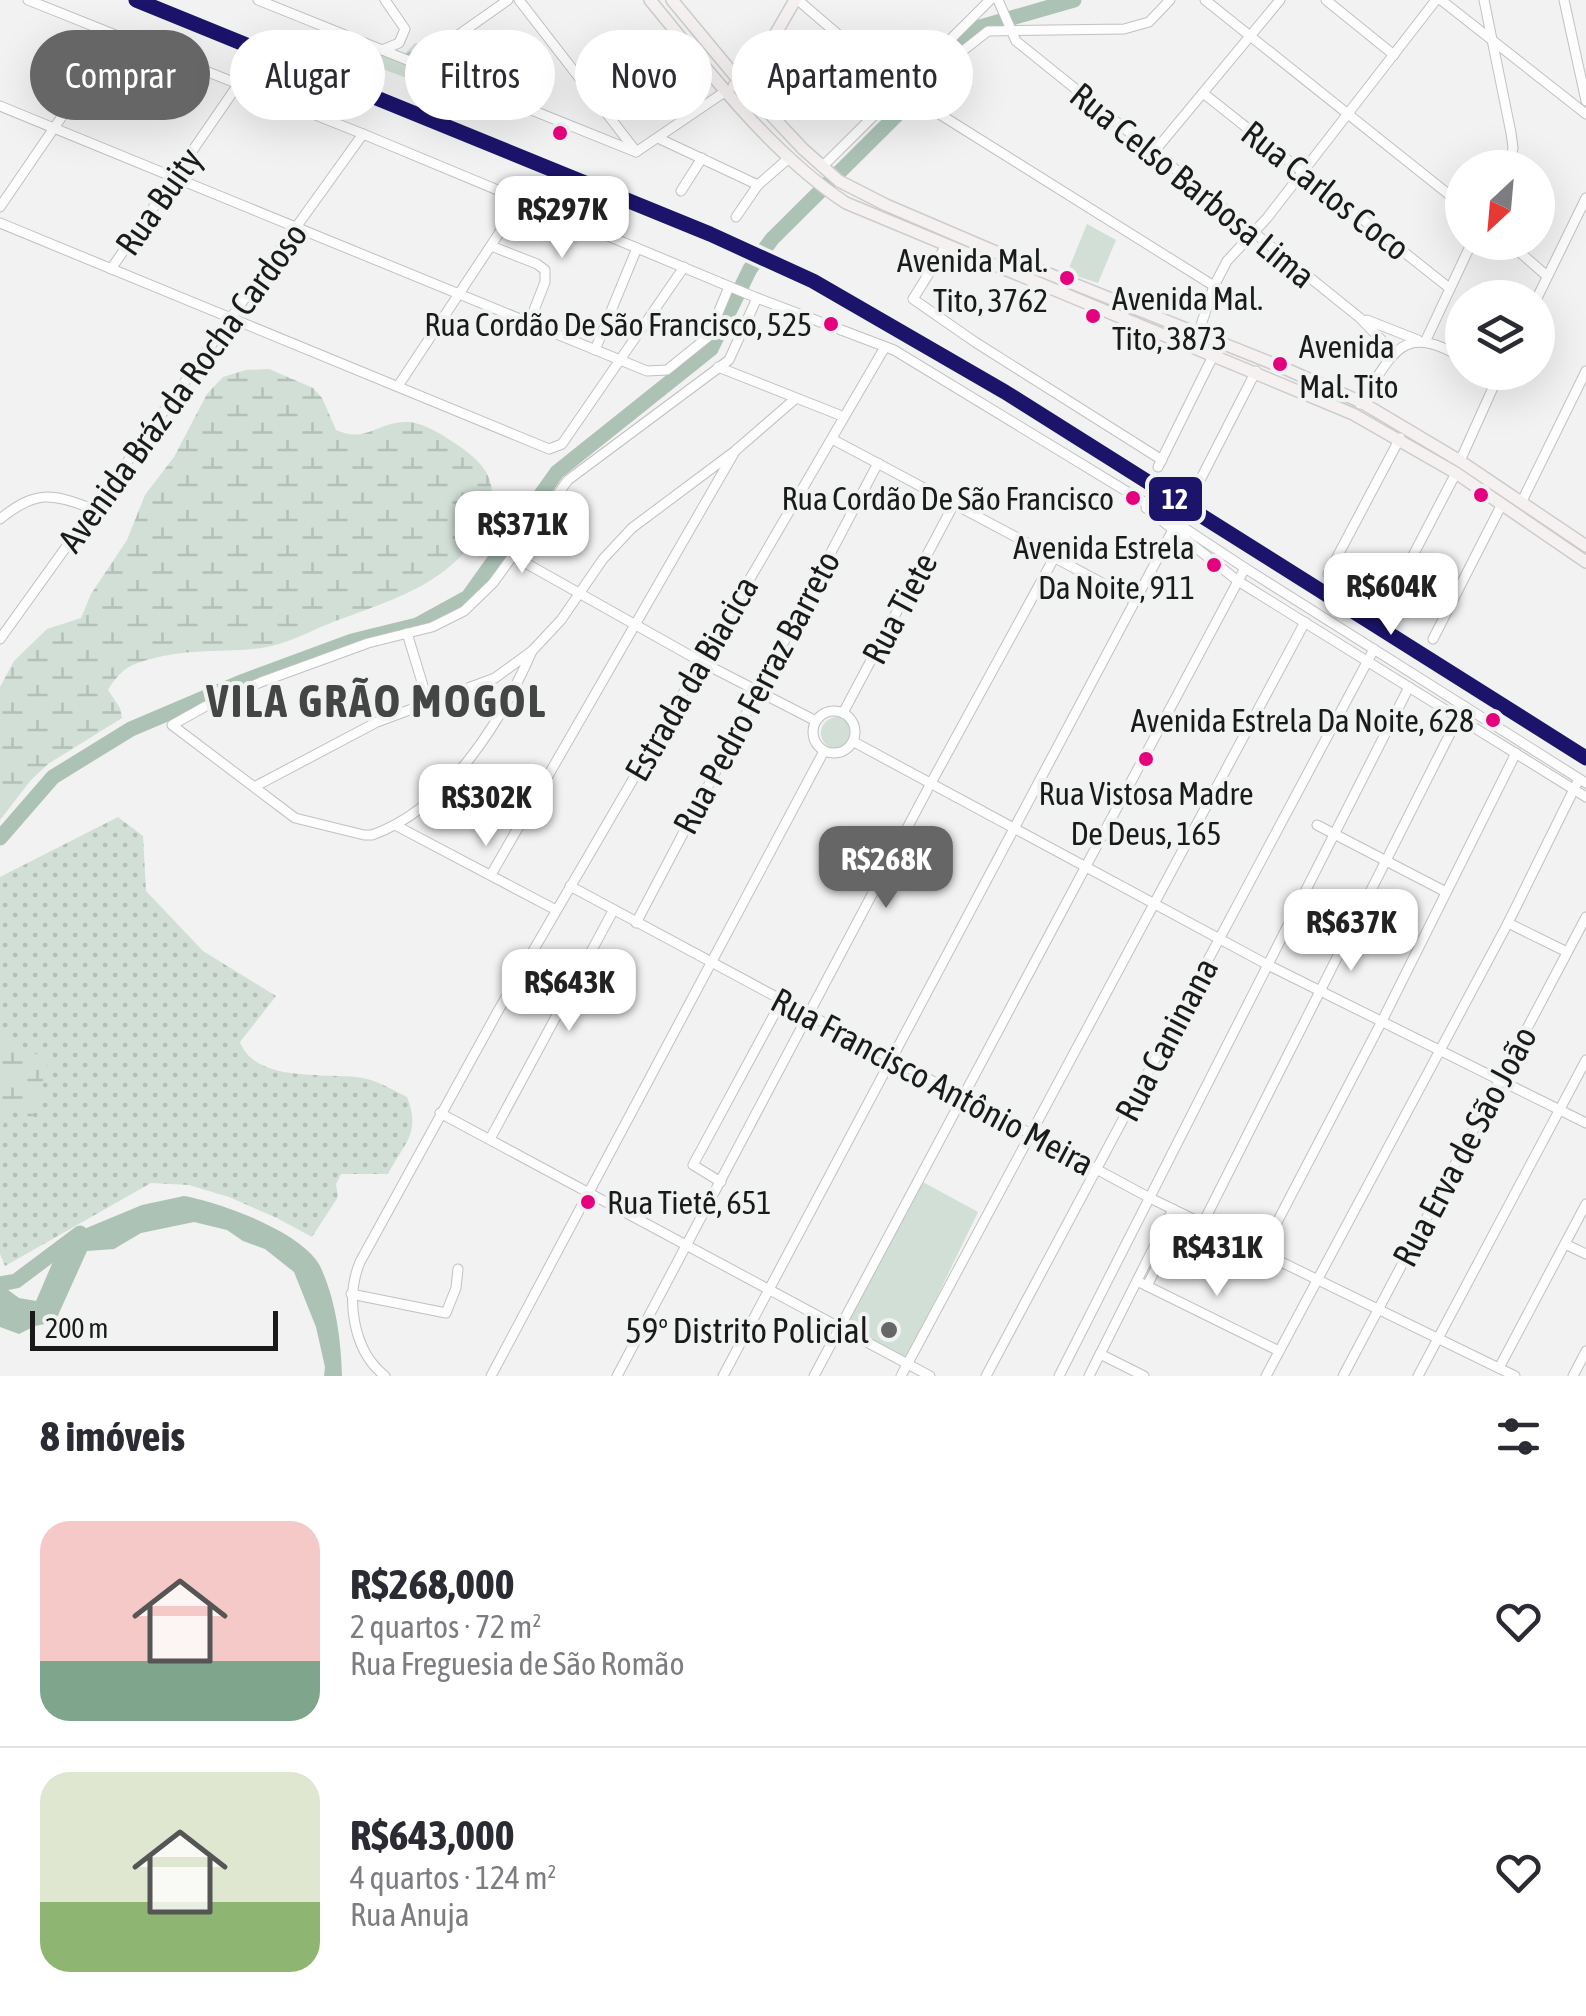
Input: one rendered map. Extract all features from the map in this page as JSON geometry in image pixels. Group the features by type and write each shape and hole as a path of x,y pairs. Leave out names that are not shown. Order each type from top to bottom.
{"main road":[{"path":"650,0 726,90 828,192 868,214 946,246 1361,402 1458,467 1502,504 1586,562"},
{"path":"672,0 732,72"},
{"path":"779,30 797,0"},
{"path":"726,90 732,87"},
{"path":"777,120 840,181 886,205 1197,340 1214,354 1354,414 1458,467 1586,546"}],"street":[{"path":"28,0 103,30"},
{"path":"258,0 332,30"},
{"path":"385,0 405,28 399,42 385,49"},
{"path":"465,30 508,0"},
{"path":"518,0 636,152"},
{"path":"797,0 832,30"},
{"path":"959,30 990,0"},
{"name":"Rua Celso Barbosa Lima","path":"998,0 1016,41 1360,318 1394,353"},
{"path":"1170,0 1149,22 1124,29 1009,26 982,34 931,87 924,98 925,105 1214,286"},
{"path":"1205,0 1445,192"},
{"path":"1153,152 1280,0"},
{"path":"1326,0 1394,55"},
{"path":"1197,340 1214,286 1227,261 1254,233 1438,0 1586,114"},
{"path":"1484,0 1514,150"},
{"path":"1564,0 1586,101"},
{"path":"636,152 726,90"},
{"name":"Rua Carlos Coco","path":"1203,93 1445,285"},
{"name":"Rua Buity","path":"111,268 230,96"},
{"path":"0,106 648,371 667,370 708,337 732,288"},
{"path":"0,207 60,120"},
{"path":"329,120 754,297 894,350 1132,496 1175,527 1238,582 1586,797"},
{"path":"555,120 636,152"},
{"path":"824,169 869,120"},
{"name":"Avenida Bráz da Rocha Cardoso","path":"0,639 363,134"},
{"path":"660,139 758,185"},
{"path":"736,217 758,185 790,157"},
{"path":"681,191 702,158"},
{"path":"1545,280 1586,198"},
{"path":"398,386 521,200"},
{"path":"0,223 545,449 562,444 684,267"},
{"path":"491,246 545,270 545,282 529,323"},
{"path":"946,246 914,298 1160,463 1214,354"},
{"path":"595,350 637,248"},
{"path":"1529,260 1547,276"},
{"path":"1354,414 1394,353 1422,341 1445,293"},
{"path":"532,651 505,709 454,775 418,812 364,836 288,814 172,725 262,682 356,646 432,627 464,610 493,584 568,480 734,352 754,297"},
{"name":"Rua Celso Barbosa Lima","path":"1360,318 1445,348"},
{"name":"Estrada da Biacica","path":"351,1294 364,1253 440,1113 885,348"},
{"path":"718,367 842,416"},
{"path":"1521,503 1586,371"},
{"path":"1196,490 1256,372"},
{"path":"1384,612 1492,390"},
{"path":"256,786 378,722 495,678 532,651 632,528 796,399"},
{"path":"1328,574 1400,438"},
{"path":"832,439 1136,601"},
{"path":"492,874 735,450"},
{"name":"Rua Pedro Ferraz Barreto","path":"636,923 878,463"},
{"path":"693,480 709,498"},
{"path":"0,519 28,500 46,495 93,510"},
{"name":"Rua Tiete","path":"843,713 955,502"},
{"path":"1432,639 1502,504"},
{"path":"1175,527 1583,780 1574,790 1266,1376"},
{"path":"723,1376 1175,527"},
{"path":"513,556 700,662 816,721"},
{"path":"617,1376 930,782 1054,558"},
{"path":"814,1376 1245,568"},
{"path":"901,1376 1305,622"},
{"path":"407,632 428,702"},
{"name":"Rua Caninana","path":"986,1376 1374,649"},
{"path":"510,667 520,678"},
{"path":"1059,1376 1410,687"},
{"path":"1203,1223 1464,706"},
{"path":"816,721 831,711 843,713 853,722 854,742"},
{"path":"816,721 815,741 824,751 844,751 854,742"},
{"path":"854,742 1268,965 1586,1123"},
{"path":"490,1376 824,751"},
{"path":"1262,1251 1516,753"},
{"path":"395,825 556,910"},
{"path":"1316,825 1446,892"},
{"name":"Rua Francisco Antônio Meira","path":"570,886 1150,1198 1514,1376"},
{"path":"490,1139 614,911"},
{"name":"Rua Erva de São João","path":"1342,1376 1586,917"},
{"path":"1508,922 1567,952"},
{"path":"722,1182 693,1165 782,1000"},
{"path":"1418,1376 1586,1060"},
{"path":"440,1113 930,1376"},
{"path":"1498,1368 1586,1204"},
{"path":"1089,1376 1178,1212"},
{"path":"1565,1244 1586,1254"},
{"path":"385,1376 366,1358 351,1294 446,1313 456,1288 458,1269"},
{"path":"1142,1284 1279,1351"},
{"path":"1573,1376 1586,1351"},
{"path":"1100,1354 1144,1376"}],"green space":[{"path":"385,52 401,58 405,54 405,77 385,70"},
{"path":"1087,224 1116,240 1098,283 1067,273"},
{"path":"269,369 313,388 322,398 336,430 356,435 408,422 427,427 467,451 483,467 492,495 486,519 474,541 459,559 421,586 289,640 262,648 175,654 130,666 108,690 122,718 48,764 0,820 0,687 14,661 47,629 81,618 91,594 127,540 145,495 174,457 207,394 223,377"},
{"path":"837,717 848,722 853,733 848,744 837,749 826,744 821,733 826,722"},
{"path":"118,817 143,836 146,891 203,951 276,996 240,1042 248,1055 261,1065 294,1074 363,1078 380,1083 407,1097 412,1129 388,1174 341,1174 336,1184 338,1197 312,1237 229,1197 189,1185 151,1183 5,1266 0,1254 0,877"},
{"path":"0,1031 7,1043 49,1059 31,1121 11,1109 0,1132"},
{"path":"921,1181 978,1212 906,1361 844,1327"}],"shaded area":[{"path":"184,1196 260,1221 312,1255 321,1268 334,1307 342,1376 324,1376 316,1327 294,1272 265,1249 227,1230 194,1222 141,1233 114,1249 87,1251 55,1322 19,1334 0,1327 0,1284 19,1298 36,1301 58,1250 72,1234 142,1205"}],"waterway":[{"path":"0,838 53,777 131,729 352,641 417,625 468,597 557,472 711,349 750,269 772,239 909,103 970,30 1074,0"},
{"path":"0,1284 16,1281 80,1233"}],"transit line":[{"name":"12","path":"136,0 710,234 813,281 1005,392 1586,758"}],"place":[{"name":"Avenida Mal. Tito, 3762","path":"1067,278"},
{"name":"Avenida Mal. Tito, 3873","path":"1093,316"},
{"name":"Rua Cordão De São Francisco, 525","path":"831,324"},
{"name":"Avenida Mal. Tito","path":"1280,364"},
{"name":"Rua Cordão De São Francisco","path":"1133,498"},
{"name":"Avenida Estrela Da Noite, 911","path":"1214,565"},
{"name":"Avenida Estrela Da Noite, 628","path":"1493,720"},
{"name":"Rua Vistosa Madre De Deus, 165","path":"1146,759"},
{"name":"Rua Tietê, 651","path":"588,1202"},
{"name":"59º Distrito Policial","path":"889,1330"}],"district":[{"name":"VILA GRÃO MOGOL","path":"377,701"}]}
